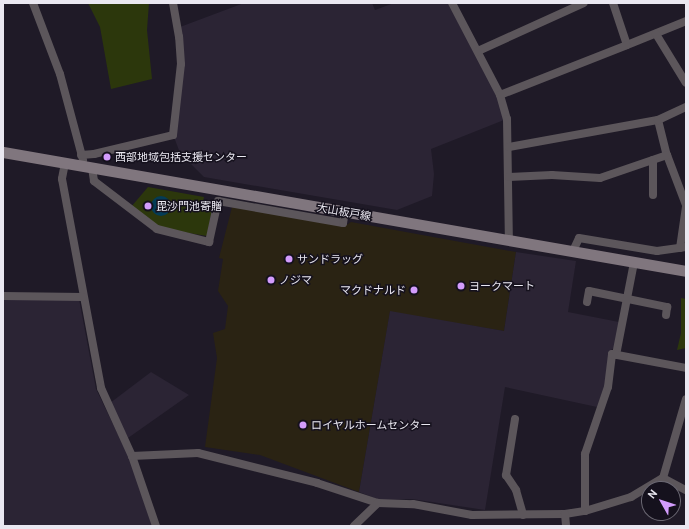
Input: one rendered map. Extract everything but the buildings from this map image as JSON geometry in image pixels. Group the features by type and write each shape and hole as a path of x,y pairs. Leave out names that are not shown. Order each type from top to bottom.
{"main road":[{"name":"大山板戸線","path":"3,152 686,271"}],"street":[{"path":"33,3 60,74 81,155 94,181 156,229 209,242 218,201 343,223 345,212"},
{"path":"81,155 94,154 173,135 181,64 179,37 173,3"},
{"path":"452,3 500,95 507,119 509,147 509,240"},
{"path":"478,51 584,3"},
{"path":"613,3 627,45"},
{"path":"500,95 686,21"},
{"path":"656,34 686,83"},
{"path":"509,147 658,120 686,107"},
{"path":"573,251 579,238 657,251 683,248 686,206 667,155 658,120"},
{"path":"509,177 552,175 600,178 667,155"},
{"path":"653,160 653,195"},
{"path":"64,163 62,179 101,388 132,456 156,526"},
{"path":"616,355 634,262"},
{"path":"587,302 590,287 667,308"},
{"path":"3,296 84,297"},
{"path":"585,511 585,454 608,387 612,354 686,368"},
{"path":"132,456 198,453 317,483 378,503 413,504 472,515 565,514 585,511 631,497 662,478 686,399"},
{"path":"515,419 506,476 516,490 523,515"},
{"path":"662,478 686,490"},
{"path":"354,526 378,503"},
{"path":"565,514 566,526"}],"shaded area":[{"path":"244,3 372,3 375,10 394,3 448,3 497,95 504,120 431,149 434,174 432,196 397,210 204,177 180,153 174,137 180,27"},
{"path":"232,207 345,226 351,222 516,252 504,331 390,312 359,492 260,455 205,447 217,358 213,333 225,329 228,306 218,291 223,259 219,258"},
{"path":"516,252 576,261 568,312 619,322 614,348 611,350 608,359 605,385 597,407 505,387 485,510 412,499 380,500 359,492 390,311 504,331"},
{"path":"3,299 79,299 96,389 129,457 152,526 3,526"},
{"path":"151,372 189,395 128,438 110,403"}],"green space":[{"path":"88,3 149,3 147,30 152,79 111,89 100,27"},
{"path":"148,187 204,197 203,202 213,204 207,236 158,228 131,207"},
{"path":"681,298 686,299 686,348 677,350 681,333"}],"water":[{"path":"157,196 165,196 171,202 171,210 165,216 157,216 151,210 151,202"}],"place":[{"name":"西部地域包括支援センター","path":"107,157"},
{"name":"毘沙門池寄贈","path":"148,206"},
{"name":"サンドラッグ","path":"289,259"},
{"name":"ノジマ","path":"271,280"},
{"name":"ヨークマート","path":"461,286"},
{"name":"マクドナルド","path":"414,290"},
{"name":"ロイヤルホームセンター","path":"303,425"}]}
